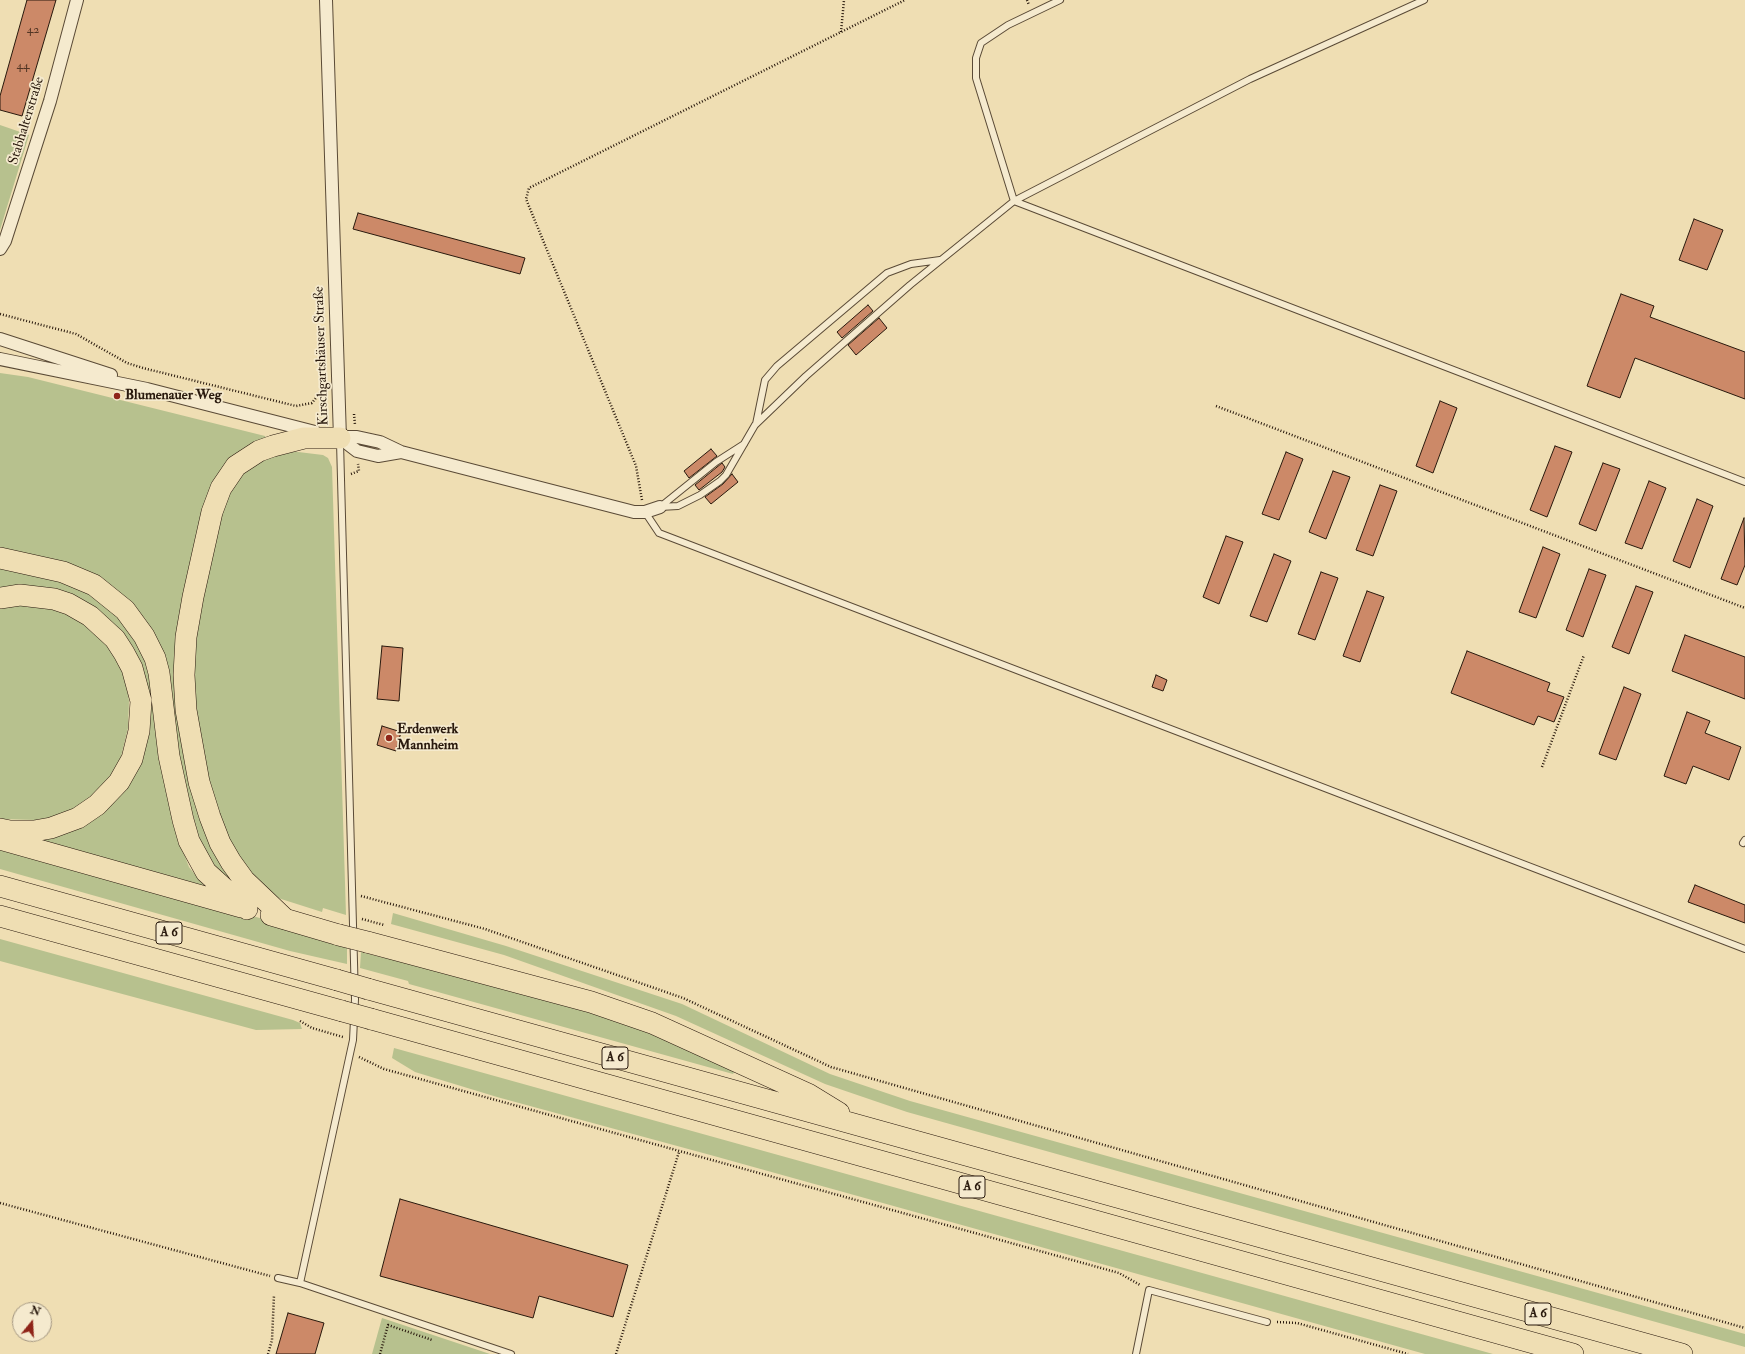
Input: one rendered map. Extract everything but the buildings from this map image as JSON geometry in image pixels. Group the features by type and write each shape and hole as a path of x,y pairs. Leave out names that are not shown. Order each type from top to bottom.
{"highway":[{"path":"285,919 244,880 220,843 210,817 198,775 186,710 184,675 186,637 193,597 212,512 221,488 232,472 246,459 273,446 304,438 340,438"},
{"path":"0,558 63,572 94,586 125,610 144,636 155,658 159,673 169,756 189,841 206,872 247,909"},
{"path":"0,598 20,595 54,599 69,604 90,616 115,639 124,653 132,668 141,701 139,731 132,759 119,782 97,805 78,818 51,828 34,831 10,831 0,829"},
{"path":"0,839 339,935 591,1002 652,1023 808,1094 862,1126"},
{"name":"A 6","path":"0,886 1682,1354"},
{"name":"A 6","path":"0,916 1573,1354"}],"street":[{"name":"Stabhalterstraße","path":"0,249 5,241 50,101 77,0"},
{"name":"Kirschgartshäuser Straße","path":"326,0 340,438"},
{"path":"0,339 76,362 148,389"},
{"path":"0,359 148,389 340,438 357,437 380,442 401,452 634,512 644,512 660,507"}],"lane":[{"path":"1014,201 976,78 976,58 981,43 1008,25 1060,0"},
{"path":"755,425 806,376 942,260 1014,201 1250,79 1424,0"},
{"path":"1014,201 1745,482"},
{"path":"660,507 678,506 700,495 726,475 755,425 765,380 777,366 887,273 911,264 942,260"},
{"name":"Kirschgartshäuser Straße","path":"300,1283 351,1053 355,999 340,438"},
{"path":"660,507 707,469 745,443"},
{"path":"644,512 659,533 1745,948"},
{"path":"278,1278 300,1283 511,1354"},
{"path":"1136,1354 1149,1290 1267,1322"}],"path":[{"path":"842,32 844,0"},
{"path":"644,512 636,466 526,198 529,188 905,0"},
{"path":"0,314 76,334 127,363 143,368 296,406 312,403 321,391 338,392"},
{"path":"1216,406 1745,608"},
{"path":"1542,767 1584,655"},
{"path":"351,894 485,929 683,998 831,1067 1745,1328"},
{"path":"352,916 384,925"},
{"path":"300,1021 312,1028 353,1040"},
{"path":"351,1053 384,1069 1119,1273 1149,1290"},
{"path":"616,1354 679,1152"},
{"path":"0,1203 278,1278"},
{"path":"268,1354 272,1340 274,1295"},
{"path":"1267,1322 1297,1323 1408,1354"},
{"path":"380,1354 388,1325"}],"green space":[{"path":"0,125 29,135 0,230"},
{"path":"0,373 28,377 265,436 266,438 238,457 179,645 229,875 228,878 214,869 195,836 141,616 0,549"},
{"path":"290,451 323,455 328,458 332,467 346,915 323,908 322,912 278,898 266,889 231,852 197,740 191,656 221,505 243,470 281,452"},
{"path":"0,567 64,582 98,599 122,620 138,642 151,672 180,843 189,867 205,887 32,839 62,832 143,746 113,627 0,588"},
{"path":"0,602 67,609 116,651 125,674 129,701 128,728 121,757 107,785 61,818 35,820 0,819"},
{"path":"0,846 321,935 347,947 347,964 290,951 0,869"},
{"path":"393,913 506,946 682,1004 830,1074 910,1101 1745,1334 1745,1347 907,1112 825,1084 676,1016 504,955 391,924"},
{"path":"0,939 293,1020 300,1023 302,1029 256,1030 0,961"},
{"path":"361,952 384,958 386,953 484,980 669,1037 735,1071 733,1074 409,984 408,981 360,968"},
{"path":"394,1048 1493,1354 1425,1354 497,1097 415,1072 392,1058"},
{"path":"382,1318 490,1354 372,1354"}],"place":[{"name":"Blumenauer Weg","path":"117,396"},
{"name":"Erdenwerk Mannheim","path":"389,738"}]}
